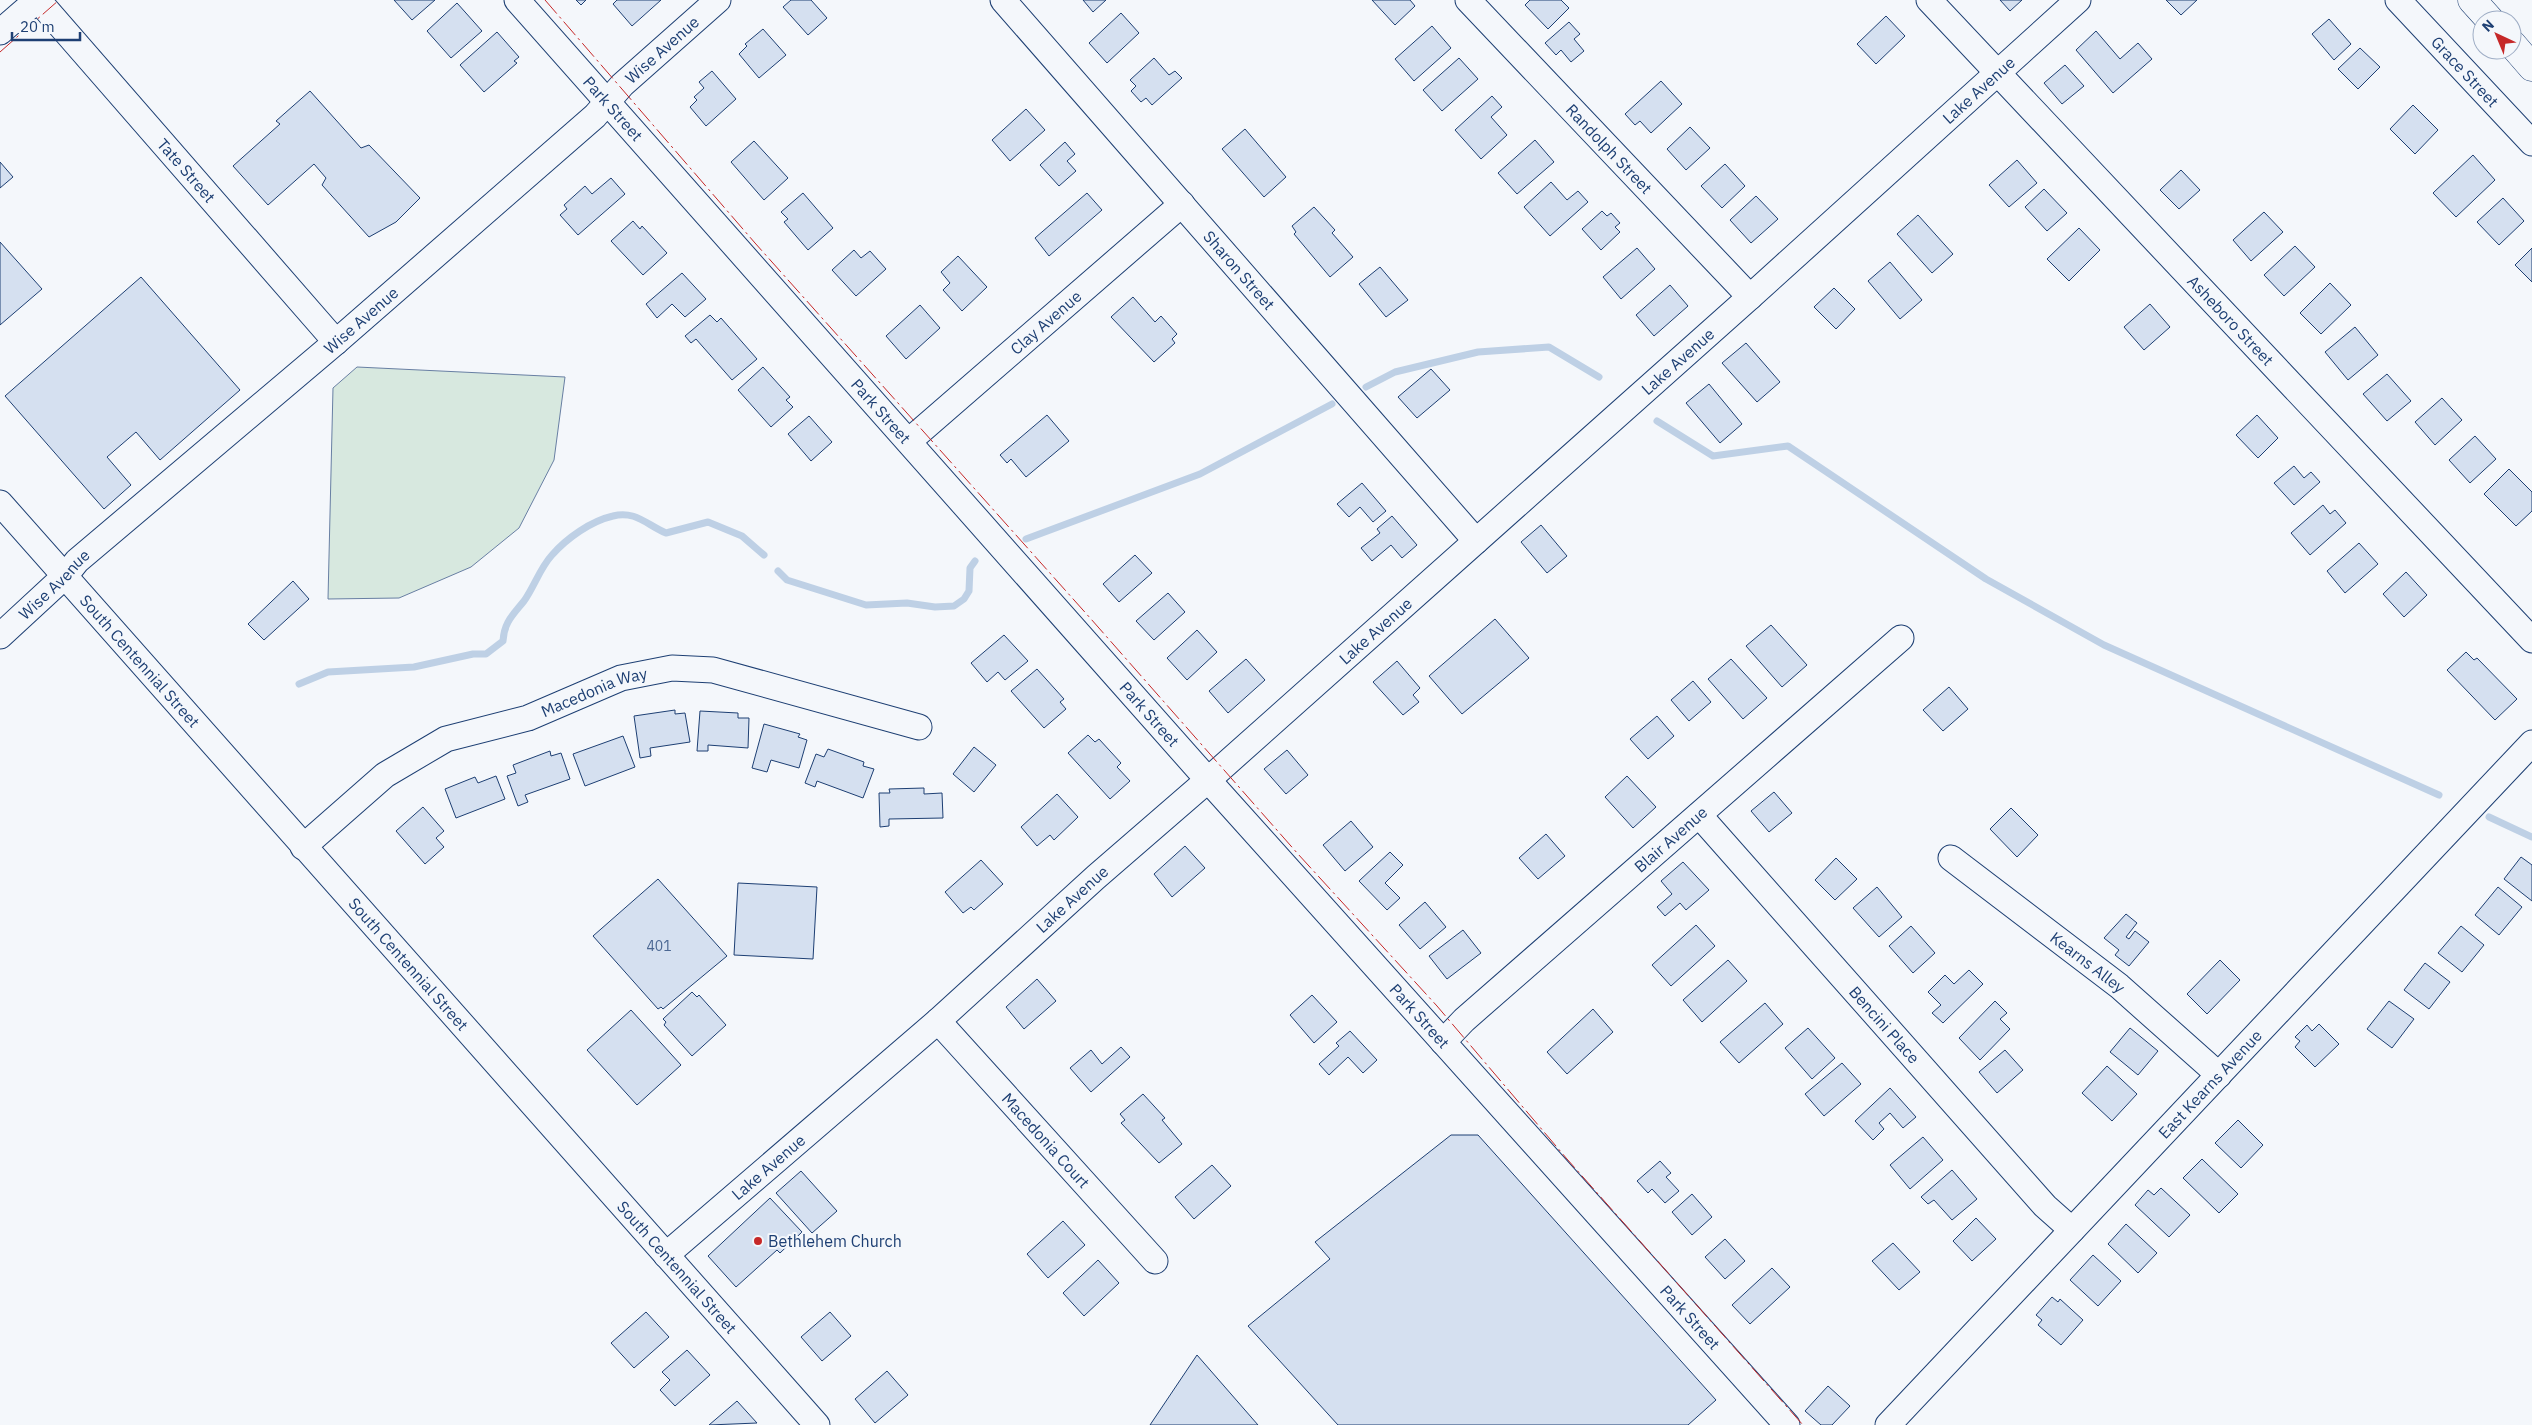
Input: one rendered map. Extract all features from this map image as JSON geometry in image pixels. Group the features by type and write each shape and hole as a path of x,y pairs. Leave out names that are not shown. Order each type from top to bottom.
{"main road":[{"path":"2472,0 2481,10"},
{"path":"2522,56 2532,67"}],"street":[{"path":"0,32 37,0"},
{"name":"Tate Street","path":"37,0 336,342"},
{"name":"Park Street","path":"517,0 910,441 1208,780 1787,1425"},
{"name":"Wise Avenue","path":"0,636 64,576 77,561 336,342 594,116 622,85 718,0"},
{"name":"Sharon Street","path":"1003,0 1476,541"},
{"name":"Randolph Street","path":"1468,0 1750,297"},
{"name":"Asheboro Street","path":"1929,0 2532,640"},
{"name":"Lake Avenue","path":"666,1256 938,1021 1096,877 1208,780 1750,297 2078,0"},
{"name":"Grace Street","path":"2398,0 2532,143"},
{"name":"Clay Avenue","path":"910,441 1182,204"},
{"name":"South Centennial Street","path":"0,503 816,1425"},
{"name":"Blair Avenue","path":"1443,1042 1464,1020 1901,638"},
{"name":"Macedonia Way","path":"303,846 385,775 446,739 528,718 621,678 672,668 713,670 919,727"},
{"name":"East Kearns Avenue","path":"1888,1425 2532,743"},
{"name":"Bencini Place","path":"1700,815 2038,1199 2072,1230"},
{"name":"Kearns Alley","path":"1951,858 2119,986 2219,1075"},
{"name":"Macedonia Court","path":"938,1021 1155,1261"}],"shaded area":[{"path":"357,367 565,377 554,460 519,528 471,567 399,598 328,599 333,388"}],"building":[{"path":"394,0 435,0 412,20"},
{"path":"576,0 586,0 581,5"},
{"path":"617,0 661,0 632,26 613,4"},
{"path":"791,0 811,0 827,18 808,35 783,7"},
{"path":"1083,0 1106,0 1093,12"},
{"path":"1372,0 1410,0 1415,6 1395,25"},
{"path":"1530,0 1561,0 1569,8 1548,29 1525,5"},
{"path":"2000,0 2022,0 2010,11"},
{"path":"2166,0 2197,0 2181,15"},
{"path":"457,3 482,31 451,58 427,31"},
{"path":"1121,13 1139,33 1107,63 1089,43"},
{"path":"1886,16 1905,36 1876,64 1857,44"},
{"path":"2329,19 2351,44 2334,60 2312,34"},
{"path":"1569,22 1580,34 1574,39 1584,51 1571,62 1561,50 1556,55 1545,43"},
{"path":"1432,26 1451,48 1414,81 1395,59"},
{"path":"763,29 786,55 759,78 739,54 747,46 745,44"},
{"path":"2096,31 2120,59 2138,43 2152,59 2113,93 2076,50"},
{"path":"497,32 519,57 514,61 517,63 484,92 460,65"},
{"path":"2360,48 2380,67 2358,89 2338,69"},
{"path":"1154,58 1169,75 1175,71 1182,78 1152,105 1146,98 1141,102 1131,91 1136,86 1130,80"},
{"path":"1459,58 1478,79 1442,111 1423,90"},
{"path":"2065,65 2084,86 2062,104 2044,83"},
{"path":"712,71 736,99 706,126 690,107 697,100 694,97 704,88 699,82"},
{"path":"1661,81 1682,104 1651,133 1640,121 1635,125 1625,114"},
{"path":"310,91 361,148 369,145 420,198 396,222 369,237 322,185 326,178 314,164 268,205 233,166 280,124 276,121"},
{"path":"1492,96 1502,107 1491,117 1507,135 1481,159 1455,130"},
{"path":"2413,105 2438,130 2415,154 2390,129"},
{"path":"1026,109 1045,130 1010,161 992,140"},
{"path":"1690,127 1710,148 1686,170 1667,149"},
{"path":"1245,129 1286,177 1264,197 1222,149"},
{"path":"1535,140 1554,162 1517,194 1498,173"},
{"path":"754,141 788,178 764,200 731,162"},
{"path":"1065,142 1075,154 1067,161 1076,171 1059,186 1040,165"},
{"path":"2473,155 2495,180 2456,217 2433,193"},
{"path":"2017,160 2037,183 2009,207 1989,185"},
{"path":"0,162 13,177 0,188"},
{"path":"1725,164 1745,186 1722,208 1701,186"},
{"path":"2181,170 2200,190 2179,209 2160,190"},
{"path":"611,178 625,194 578,235 560,215 567,209 564,205 585,186 592,194"},
{"path":"1551,182 1567,200 1578,191 1588,202 1550,236 1524,207"},
{"path":"2044,189 2067,213 2047,231 2025,207"},
{"path":"803,193 833,228 808,250 784,222 788,219 781,212"},
{"path":"1087,193 1102,210 1049,256 1035,238"},
{"path":"1756,196 1778,219 1751,243 1730,220"},
{"path":"2503,198 2524,221 2499,245 2477,222"},
{"path":"1314,207 1335,230 1332,233 1353,257 1330,277 1294,234 1296,232 1292,226"},
{"path":"1602,211 1607,216 1611,213 1620,223 1615,227 1620,232 1601,250 1582,229"},
{"path":"2264,212 2283,232 2251,261 2233,240"},
{"path":"1918,215 1953,254 1932,273 1897,234"},
{"path":"633,221 640,229 642,226 667,253 643,275 611,241"},
{"path":"2079,228 2100,250 2069,281 2047,259"},
{"path":"0,242 42,289 0,325"},
{"path":"2295,246 2315,267 2284,296 2264,275"},
{"path":"1637,248 1655,269 1621,299 1603,277"},
{"path":"2532,248 2532,282 2515,265"},
{"path":"854,250 861,258 870,251 886,269 856,296 832,270"},
{"path":"958,256 987,287 962,311 943,290 950,283 941,272"},
{"path":"1890,262 1922,300 1900,319 1868,281"},
{"path":"1380,267 1408,300 1386,317 1359,284"},
{"path":"682,273 706,299 685,317 672,304 657,318 646,304"},
{"path":"141,277 240,390 160,460 136,432 107,457 131,485 104,509 5,396"},
{"path":"2330,283 2351,305 2321,334 2300,313"},
{"path":"1670,285 1688,306 1654,336 1636,315"},
{"path":"1834,288 1855,309 1836,329 1814,307"},
{"path":"1133,297 1155,322 1161,316 1177,334 1172,339 1175,343 1154,362 1111,317"},
{"path":"2150,304 2170,327 2144,350 2124,327"},
{"path":"920,305 940,328 906,359 886,336"},
{"path":"710,315 717,322 721,318 757,359 732,380 696,339 691,343 685,336"},
{"path":"2355,327 2378,355 2348,380 2325,352"},
{"path":"1746,343 1780,382 1757,402 1722,363"},
{"path":"763,367 790,397 786,400 793,407 771,427 738,390"},
{"path":"1431,369 1450,390 1417,418 1398,397"},
{"path":"2387,374 2411,401 2387,421 2363,394"},
{"path":"1709,384 1742,424 1720,443 1686,403"},
{"path":"2442,398 2462,420 2435,445 2415,422"},
{"path":"1047,415 1069,441 1026,477 1011,459 1007,463 1000,455"},
{"path":"2257,415 2278,438 2258,458 2236,435"},
{"path":"809,416 832,442 811,461 788,434"},
{"path":"2475,436 2496,459 2470,483 2449,460"},
{"path":"2294,466 2304,478 2311,472 2320,482 2294,505 2274,483"},
{"path":"2509,469 2532,492 2532,511 2516,526 2484,494"},
{"path":"1362,483 1386,511 1373,522 1360,507 1349,517 1337,504"},
{"path":"2323,505 2330,514 2335,510 2346,523 2310,555 2291,533"},
{"path":"1392,516 1417,545 1402,558 1391,545 1372,561 1361,548 1380,533 1377,529"},
{"path":"1541,525 1567,556 1547,573 1521,542"},
{"path":"2359,543 2378,564 2345,593 2327,571"},
{"path":"1135,555 1152,573 1119,602 1103,584"},
{"path":"2406,572 2427,595 2404,617 2383,594"},
{"path":"293,581 309,599 264,640 248,624"},
{"path":"1168,593 1185,612 1154,640 1136,621"},
{"path":"1495,619 1529,658 1462,714 1429,676"},
{"path":"1771,625 1807,665 1782,687 1746,646"},
{"path":"1197,630 1217,652 1187,680 1167,658"},
{"path":"1004,635 1028,661 1005,680 998,672 987,682 971,663"},
{"path":"2466,652 2474,660 2477,658 2517,699 2495,720 2447,670"},
{"path":"1246,659 1265,680 1228,713 1209,691"},
{"path":"1731,659 1767,698 1743,719 1708,679"},
{"path":"1397,661 1420,688 1413,695 1419,702 1403,715 1373,682"},
{"path":"1037,669 1064,699 1060,702 1066,709 1044,728 1011,691"},
{"path":"1693,681 1711,702 1689,721 1671,700"},
{"path":"1949,687 1968,709 1943,731 1923,710"},
{"path":"675,710 675,714 685,713 690,742 650,748 651,756 640,758 634,716"},
{"path":"700,711 738,713 738,718 749,718 748,748 708,745 708,751 697,751"},
{"path":"1657,716 1674,736 1648,759 1630,739"},
{"path":"764,724 800,734 798,737 807,740 799,768 771,760 767,772 752,768"},
{"path":"1088,735 1095,742 1099,739 1121,763 1117,767 1130,781 1110,799 1068,753"},
{"path":"623,736 635,767 585,786 573,754"},
{"path":"974,747 996,765 974,792 953,774"},
{"path":"828,749 864,762 863,766 874,769 863,798 817,781 815,787 805,783 816,754 824,757"},
{"path":"1287,750 1308,775 1286,794 1264,769"},
{"path":"550,751 551,756 561,753 570,779 525,795 528,802 518,806 507,776 516,773 513,765"},
{"path":"496,776 505,799 456,818 445,789 475,777 478,783"},
{"path":"1627,776 1656,807 1633,828 1605,797"},
{"path":"924,788 924,794 942,793 943,818 889,819 889,826 880,827 879,793 890,793 889,789"},
{"path":"1774,792 1792,813 1769,832 1751,811"},
{"path":"1057,794 1078,817 1054,840 1050,835 1037,846 1021,827"},
{"path":"423,807 444,831 436,838 444,847 425,864 396,831"},
{"path":"2011,808 2038,835 2017,857 1990,829"},
{"path":"1351,821 1373,847 1345,871 1323,845"},
{"path":"1546,834 1565,856 1538,879 1519,858"},
{"path":"1185,846 1205,868 1172,897 1154,874"},
{"path":"1390,852 1403,865 1385,883 1400,898 1387,910 1359,881"},
{"path":"2521,857 2532,865 2532,901 2504,879"},
{"path":"1836,858 1857,879 1835,900 1815,880"},
{"path":"981,860 1003,884 974,910 971,907 963,913 945,892"},
{"path":"1683,862 1709,890 1686,910 1680,903 1665,916 1657,907 1672,894 1661,881"},
{"path":"658,879 727,956 663,1009 661,1007 658,1009 593,936"},
{"path":"738,883 817,887 813,959 734,955"},
{"path":"1877,887 1902,917 1879,937 1853,908"},
{"path":"2498,887 2522,907 2499,935 2475,915"},
{"path":"1425,902 1446,927 1420,949 1399,925"},
{"path":"2126,914 2137,923 2126,937 2129,939 2135,931 2149,942 2129,966 2115,955 2119,950 2104,938"},
{"path":"1696,925 1715,946 1671,986 1652,965"},
{"path":"1911,926 1935,953 1913,973 1889,946"},
{"path":"2461,926 2484,945 2462,972 2438,953"},
{"path":"1463,930 1481,953 1447,979 1429,956"},
{"path":"1728,960 1747,981 1702,1022 1683,1000"},
{"path":"2220,960 2240,980 2207,1014 2187,994"},
{"path":"2425,963 2450,982 2429,1009 2404,990"},
{"path":"1969,970 1983,984 1943,1023 1932,1013 1941,1005 1928,992 1945,975 1954,984"},
{"path":"1037,979 1056,1001 1024,1029 1006,1007"},
{"path":"692,992 697,997 699,995 726,1025 692,1056 664,1025 666,1022 663,1019"},
{"path":"1312,995 1337,1022 1314,1043 1290,1015"},
{"path":"1995,1001 2007,1013 2000,1019 2010,1029 1980,1060 1959,1038"},
{"path":"2389,1001 2414,1019 2392,1048 2367,1029"},
{"path":"1765,1003 1783,1024 1739,1063 1720,1042"},
{"path":"1593,1009 1613,1032 1567,1074 1547,1052"},
{"path":"631,1010 681,1065 637,1105 587,1050"},
{"path":"2319,1024 2339,1044 2315,1067 2295,1047 2300,1041 2295,1037 2307,1025 2312,1031"},
{"path":"1808,1028 1835,1058 1812,1079 1785,1048"},
{"path":"2130,1028 2158,1051 2138,1075 2110,1052"},
{"path":"1350,1031 1377,1060 1363,1073 1348,1057 1329,1075 1319,1064 1339,1046 1336,1043"},
{"path":"1121,1047 1130,1057 1091,1092 1070,1068 1091,1050 1102,1064"},
{"path":"2005,1050 2023,1070 1997,1093 1979,1072"},
{"path":"1842,1063 1861,1084 1824,1116 1805,1094"},
{"path":"2107,1066 2137,1094 2112,1121 2082,1093"},
{"path":"1890,1088 1916,1117 1903,1128 1890,1113 1879,1123 1884,1129 1873,1140 1855,1121"},
{"path":"1143,1094 1165,1118 1162,1120 1182,1144 1159,1163 1121,1123 1125,1120 1120,1114"},
{"path":"2238,1120 2263,1145 2241,1168 2215,1143"},
{"path":"1451,1135 1478,1135 1716,1400 1688,1425 1338,1425 1248,1326 1330,1259 1315,1242"},
{"path":"1923,1137 1943,1160 1910,1189 1890,1165"},
{"path":"2202,1159 2238,1194 2219,1213 2183,1178"},
{"path":"1660,1161 1671,1173 1666,1177 1679,1191 1665,1203 1652,1189 1648,1193 1637,1181"},
{"path":"1212,1165 1231,1186 1194,1219 1175,1197"},
{"path":"1952,1170 1977,1199 1952,1220 1934,1200 1928,1204 1921,1197"},
{"path":"801,1171 837,1211 812,1233 776,1193"},
{"path":"2161,1188 2190,1215 2169,1237 2135,1205 2148,1190 2154,1195"},
{"path":"1692,1194 1712,1217 1692,1235 1672,1212"},
{"name":"Bethlehem Church","path":"770,1198 802,1232 780,1253 777,1250 736,1287 708,1256"},
{"path":"1976,1218 1996,1239 1972,1261 1953,1241"},
{"path":"1063,1221 1085,1245 1048,1278 1027,1254"},
{"path":"2126,1224 2157,1253 2138,1273 2108,1244"},
{"path":"1725,1239 1745,1261 1725,1279 1705,1257"},
{"path":"1893,1243 1920,1272 1899,1290 1872,1261"},
{"path":"2093,1255 2121,1281 2098,1306 2070,1280"},
{"path":"1098,1260 1119,1283 1084,1316 1063,1293"},
{"path":"1772,1268 1790,1287 1750,1324 1732,1305"},
{"path":"2052,1297 2058,1302 2060,1299 2083,1320 2061,1345 2038,1325 2042,1320 2036,1315"},
{"path":"646,1312 669,1337 634,1368 611,1343"},
{"path":"830,1312 851,1336 822,1361 801,1337"},
{"path":"687,1350 710,1375 675,1406 660,1390 670,1380 662,1372"},
{"path":"1197,1355 1258,1425 1150,1425"},
{"path":"887,1371 908,1395 875,1423 855,1399"},
{"path":"1828,1386 1850,1406 1832,1425 1821,1425 1805,1411"},
{"path":"737,1401 757,1423 709,1425"}],"waterway":[{"path":"1366,387 1395,372 1478,352 1549,347 1599,377"},
{"path":"1026,539 1200,474 1332,404"},
{"path":"1657,421 1713,456 1788,446 1986,579 2104,645 2439,795"},
{"path":"299,684 328,672 414,667 473,654 486,654 503,641 505,629 510,619 524,601 552,555 580,531 605,518 628,515 641,519 666,533 708,522 742,536 764,555"},
{"path":"778,571 787,580 866,605 907,603 935,607 954,606 964,599 969,591 970,568 975,561"},
{"path":"2489,817 2532,837"}],"power":[{"path":"0,52 59,0"},
{"path":"545,0 755,243 1298,854 1437,1006 1567,1159 1803,1425"}],"place":[{"name":"Bethlehem Church","path":"758,1241"}]}
